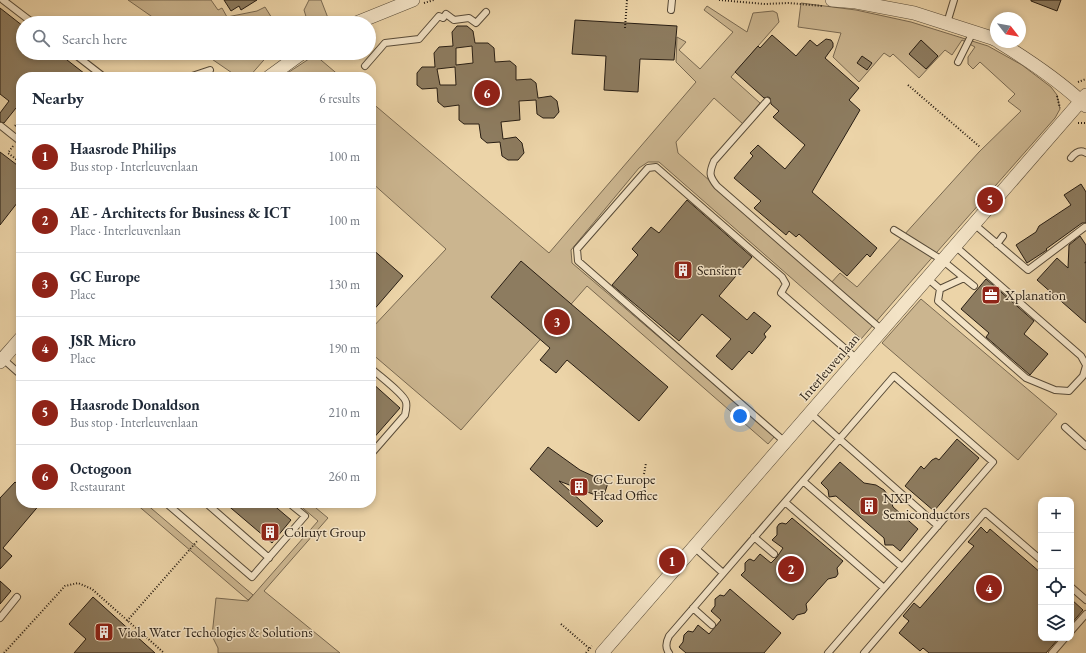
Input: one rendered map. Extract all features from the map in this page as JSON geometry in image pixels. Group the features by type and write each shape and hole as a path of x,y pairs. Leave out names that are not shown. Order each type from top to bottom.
{"street":[{"path":"373,16 413,0"},
{"path":"830,3 856,2 914,13 990,38"},
{"name":"Interleuvenlaan","path":"596,651 694,547 942,260 1084,101 1009,48"},
{"path":"276,72 292,60"},
{"path":"2,361 16,348"}],"lane":[{"path":"3,0 25,16"},
{"path":"671,10 672,0"},
{"path":"947,23 954,0"},
{"path":"376,53 385,43 419,39 439,16 443,18 446,14 454,20 469,18 476,23 486,12"},
{"path":"958,62 973,32"},
{"path":"82,60 98,72"},
{"path":"365,66 370,60"},
{"path":"204,72 210,70"},
{"path":"767,101 714,161 711,169 711,178 717,186 882,330"},
{"path":"2,126 16,141"},
{"path":"1071,158 1074,153 1080,151 1086,153"},
{"path":"785,442 578,261 577,249 582,243 648,168 656,167 782,277 786,284 781,293 857,359"},
{"path":"974,224 1028,270 1085,227"},
{"path":"894,230 942,260 974,286"},
{"path":"997,244 1003,236"},
{"path":"940,289 938,301 1026,378 1055,390 1069,391 1083,376 1086,366 1081,356 955,246"},
{"path":"927,278 940,289"},
{"path":"940,289 964,278"},
{"path":"2,361 16,371"},
{"path":"376,372 402,395 406,401 406,407 405,415 376,448"},
{"path":"669,653 666,648 666,641 669,636 894,376 993,462 828,653"},
{"path":"810,413 838,440 938,526"},
{"path":"1065,427 1086,446"},
{"path":"802,481 902,567"},
{"path":"785,502 884,588"},
{"path":"172,508 252,578 304,516 295,508"},
{"path":"212,508 269,558"},
{"path":"864,653 985,512 1038,557"},
{"path":"754,537 774,554"},
{"path":"694,547 723,573"},
{"path":"1074,589 1086,600"},
{"path":"0,618 17,597"},
{"path":"693,608 712,625"},
{"path":"1074,628 1086,614"},
{"path":"1052,653 1062,641"}],"path":[{"path":"625,28 627,0"},
{"path":"719,0 765,4 788,2 830,3"},
{"path":"1078,82 1086,79"},
{"path":"908,85 980,147"},
{"path":"1054,91 1057,95 1060,109 1058,114"},
{"path":"1079,122 1086,123"},
{"path":"16,145 8,153 16,159"},
{"path":"644,474 646,463"},
{"path":"126,621 203,535"},
{"path":"4,653 65,586 78,583 92,589 126,621 164,653"},
{"path":"561,624 596,651"}],"shaded area":[{"path":"128,0 211,0 218,10 222,8 226,16 151,16"},
{"path":"309,0 321,0 327,16 306,16 304,10"},
{"path":"801,3 856,10 911,22 988,46 1022,65 1051,87 1057,95 1060,109 1055,118 861,339 659,162 648,162 639,168 571,250 572,263 775,436 768,444 587,286 461,430 376,357 376,324 446,249 376,186 376,106 549,253 696,82 676,62 677,37 686,42 679,50 700,69 733,32 704,10 707,6 747,32 753,13 773,11 777,13 779,22 731,77 760,103 743,124 714,98 676,142 678,153 829,285 840,273 857,287 979,152 1021,111 1008,101 1015,94 980,62 973,69 968,64 968,57 975,47 962,40 952,55 945,50 919,78 893,54 890,57 884,53 859,82 833,57 841,33 798,27"},
{"path":"265,7 271,16 232,16 257,11"},
{"path":"213,60 264,60 253,72 231,72"},
{"path":"307,60 321,60 335,72 289,72"},
{"path":"921,299 1057,414 1018,460 882,343"},
{"path":"141,508 151,508 253,595 248,600"},
{"path":"303,508 316,508 328,518 264,591 340,653 218,653 218,648 212,636 216,598 248,601 318,521"}],"building":[{"path":"224,0 257,0 241,10 239,6 231,11"},
{"path":"1031,0 1061,0 1057,11"},
{"path":"0,8 16,21 16,60 67,60 83,72 16,72 16,108 4,123 0,122 0,113 9,101 0,94"},
{"path":"575,20 677,26 674,60 640,59 638,92 604,90 606,56 572,54"},
{"path":"457,26 467,26 473,31 475,43 488,43 494,48 495,62 510,61 516,66 516,80 531,79 536,83 538,98 551,96 557,101 559,112 554,118 543,118 537,114 536,100 519,101 520,120 501,122 503,139 516,137 522,143 524,153 518,160 508,160 502,156 500,142 487,143 481,138 479,124 464,124 459,120 459,105 444,107 438,102 437,88 422,89 417,85 417,73 422,67 435,67 434,53 439,47 453,46 452,32","holes":["472,46 473,63 456,65 456,48","455,67 456,85 440,85 437,69"]},
{"path":"772,35 796,56 810,40 817,46 826,39 831,40 833,47 825,58 859,88 849,100 860,110 812,192 877,248 870,257 867,254 847,276 799,234 796,237 789,231 786,235 754,208 761,201 734,178 753,156 750,153 758,145 785,169 805,145 773,117 779,111 771,104 770,98 764,98 735,72 758,46 760,48"},
{"path":"921,40 938,56 926,69 909,54"},
{"path":"862,56 872,63 867,70 857,63"},
{"path":"0,152 16,164 16,204 0,225"},
{"path":"1081,184 1086,192 1086,223 1082,223 1046,249 1047,250 1027,263 1016,245 1036,232 1039,226 1071,205 1064,195"},
{"name":"Sensient","path":"687,200 752,257 719,296 747,320 754,312 771,326 764,334 766,337 752,354 749,351 732,370 716,356 731,339 702,314 679,341 612,285 638,255 632,249 651,227 659,233"},
{"path":"1080,236 1086,245 1086,323 1037,280 1057,258 1068,268 1069,245"},
{"path":"376,252 403,276 376,307"},
{"path":"521,261 668,387 639,421 567,360 556,373 540,360 550,348 491,297"},
{"path":"986,279 1034,321 1024,334 1048,354 1030,375 986,337 989,333 961,309"},
{"path":"376,386 400,408 376,435"},
{"path":"957,439 979,458 934,511 905,486 921,466 924,469 932,460 936,458 939,460"},
{"name":"GC Europe Head Office","path":"548,447 580,470 608,483 603,498 559,481 603,521 597,527 530,469"},
{"name":"NXP Semiconductors","path":"840,462 864,483 876,485 884,490 890,498 893,507 918,529 900,551 893,545 885,545 884,538 836,496 829,497 828,490 821,483"},
{"path":"15,482 16,508 37,508 3,548 12,556 0,569 0,498"},
{"name":"Colruyt Group","path":"231,508 277,508 291,520 272,543"},
{"path":"792,518 843,561 837,568 838,574 836,577 828,579 806,604 807,610 805,613 797,615 793,620 741,575 745,571 745,563 750,559 754,561 760,554 771,563 777,557 783,548 772,540 777,535 777,527 782,523 786,524"},
{"path":"981,527 987,533 990,529 1038,570 1038,641 1056,641 1046,653 929,653 923,648 920,651 899,633 909,621 903,616 914,603 920,608 974,546 968,542"},
{"path":"0,581 11,591 0,604"},
{"path":"730,589 781,633 764,653 686,653 679,647 683,642 684,635 688,631 693,632 698,625 709,634 721,620 711,611 715,606 715,599 720,595 724,596"},
{"name":"Viola Water Techologies & Solutions","path":"93,597 155,653 74,653 86,639 69,624"},
{"path":"1074,602 1083,610 1074,620"}],"place":[{"name":"Octogoon","path":"487,93"},
{"name":"Haasrode Donaldson","path":"990,200"},
{"name":"Sensient","path":"683,270"},
{"name":"Xplanation","path":"991,295"},
{"name":"GC Europe","path":"557,322"},
{"name":"GC Europe Head Office","path":"579,487"},
{"name":"NXP Semiconductors","path":"869,506"},
{"name":"Colruyt Group","path":"270,532"},
{"name":"Haasrode Philips","path":"672,561"},
{"name":"AE - Architects for Business & ICT","path":"791,569"},
{"name":"JSR Micro","path":"989,588"},
{"name":"Viola Water Techologies & Solutions","path":"104,632"}]}
